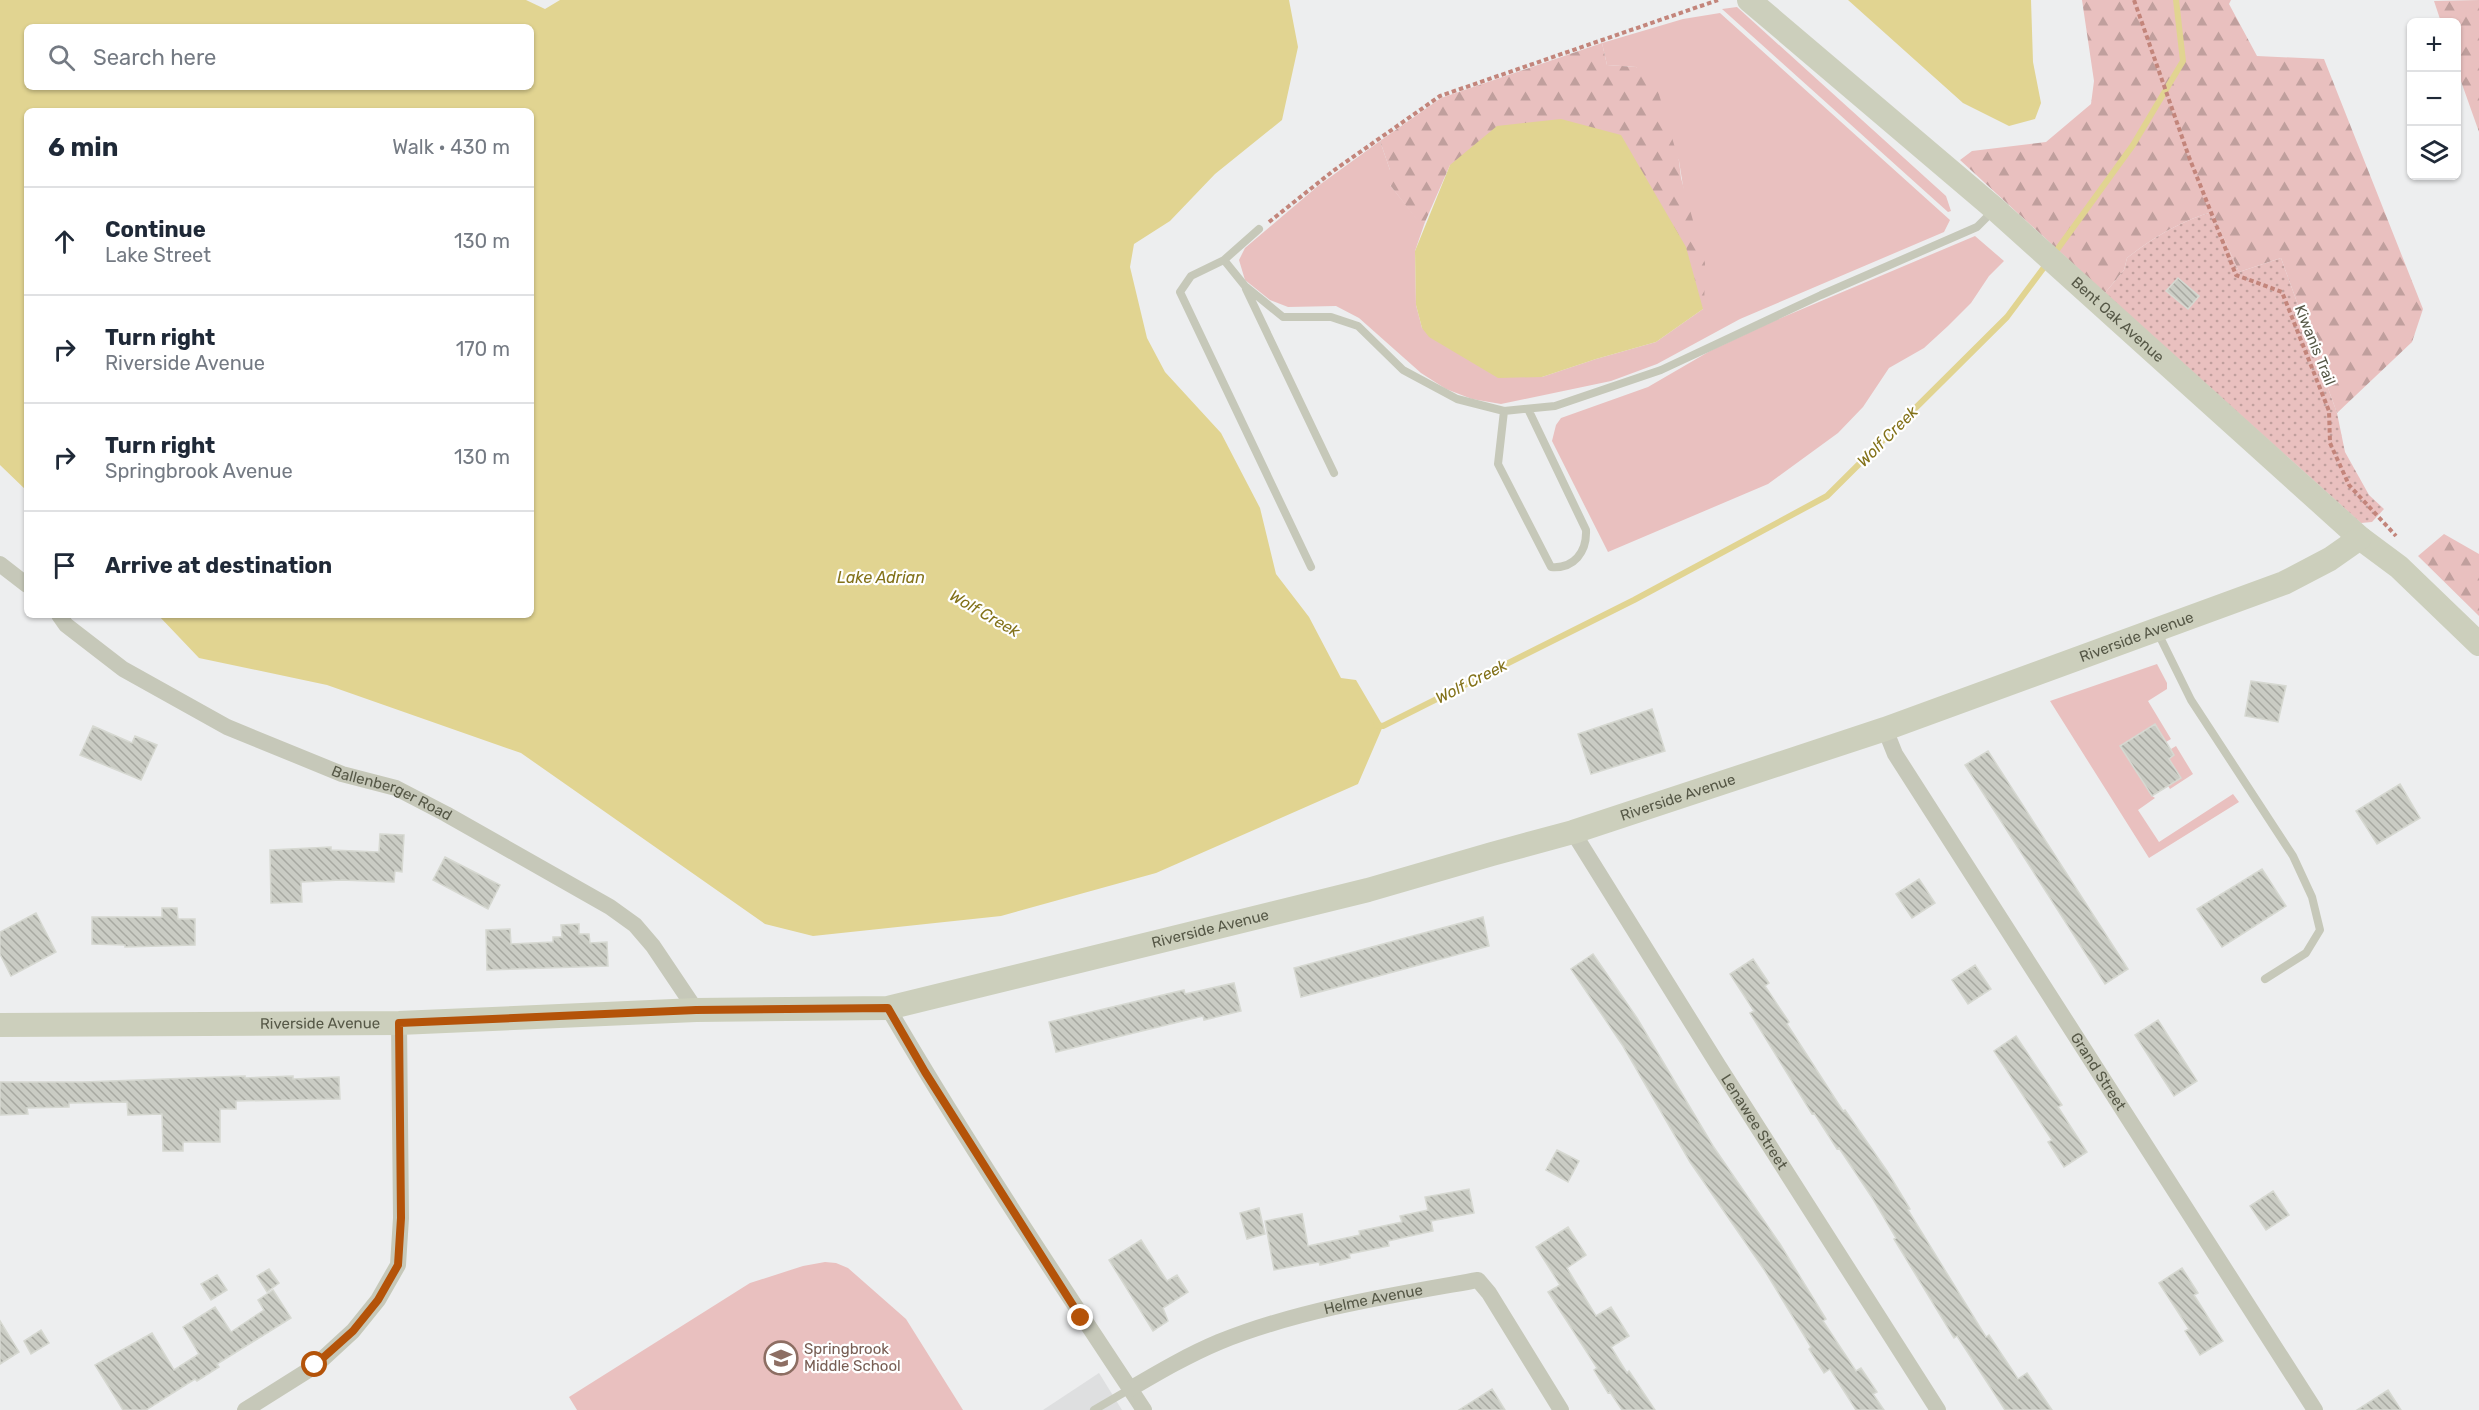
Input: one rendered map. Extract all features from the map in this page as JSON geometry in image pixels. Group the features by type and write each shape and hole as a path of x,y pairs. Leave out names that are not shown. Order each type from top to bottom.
{"street":[{"name":"Bent Oak Avenue","path":"1749,0 1995,209 2360,538 2399,567 2479,644"},
{"name":"Riverside Avenue","path":"0,1025 399,1023 696,1010 888,1008 1368,891 1573,832 1885,729 2157,630 2307,573 2360,538"},
{"path":"0,564 24,583"},
{"name":"Ballenberger Road","path":"61,618 66,625 123,669 227,727 342,774 396,789 446,814 610,907 635,925 653,946 696,1010"},
{"name":"Grand Street","path":"1885,729 1895,754 2315,1410"},
{"name":"Lenawee Street","path":"1573,832 1718,1065 1938,1410"},
{"path":"888,1008 938,1092 1081,1318 1144,1410"},
{"path":"245,1410 315,1365 353,1331 378,1300 398,1265 401,1218 399,1023"},
{"name":"Helme Avenue","path":"1130,1389 1220,1342 1296,1317 1417,1290 1478,1280 1489,1293 1561,1410"}],"lane":[{"path":"1224,260 1245,286 1283,317 1331,317 1358,327 1403,370 1457,399 1504,411 1555,405 1661,370 1821,295 1977,227 1995,209"},
{"path":"1259,229 1224,260 1191,276 1180,292 1311,567"},
{"path":"1245,286 1334,473"},
{"path":"1504,411 1498,464 1551,567 1559,568 1582,555 1587,543 1586,530 1528,409"},
{"path":"2157,630 2191,700 2293,856 2312,897 2320,930 2306,953 2265,979"},
{"path":"1094,1410 1130,1389"}],"path":[{"path":"1259,229 1333,171 1440,96 1718,0"},
{"name":"Kiwanis Trail","path":"2134,0 2190,157 2236,275 2282,292 2329,411 2330,443 2349,484 2398,538"}],"shaded area":[{"path":"1099,1373 1122,1410 1043,1410"}],"green space":[{"path":"2082,0 2231,0 2229,4 2257,56 2324,59 2423,309 2412,342 2337,413 2281,258 2239,272 2212,212 2178,225 2127,258 2124,270 2105,293 1960,160 1972,151 2046,142 2091,104 2094,81"},
{"path":"2479,0 2479,132 2461,81 2461,18 2440,18 2434,1"},
{"path":"1737,7 1946,196 1951,211 1948,212 1722,9"},
{"path":"1720,13 1950,220 1944,232 1740,319 1657,364 1611,381 1501,404 1472,399 1446,389 1421,373 1359,318 1336,306 1288,307 1270,300 1245,280 1239,260 1245,248 1318,186 1380,141 1390,170 1390,185 1417,219 1425,222 1415,251 1416,305 1422,328 1542,377 1656,342 1703,309 1679,161 1636,67 1607,65 1602,43 1683,19"},
{"path":"1602,43 1607,65 1636,67 1658,91 1679,161 1681,178 1705,263 1704,316 1703,309 1450,165 1425,222 1417,220 1390,185 1390,170 1380,141 1441,98"},
{"path":"2212,212 2239,272 2281,258 2337,413 2345,452 2369,495 2384,509 2372,522 2361,523 2105,293 2124,270 2127,258 2178,225"},
{"path":"1975,236 2004,261 1989,276 1971,303 1948,326 1924,348 1889,368 1863,407 1838,433 1768,484 1608,552 1552,441 1556,425 1561,418 1648,387 1710,351 1776,320"},
{"path":"2444,534 2479,554 2479,616 2418,556"},
{"path":"2157,664 2167,683 2167,689 2148,701 2171,739 2166,742 2155,725 2152,796 2155,798 2138,810 2159,842 2233,794 2239,802 2149,858 2050,701"},
{"path":"2176,746 2193,774 2170,789 2168,786 2169,759 2174,755 2171,749"},
{"name":"Springbrook Middle School","path":"825,1262 836,1263 848,1268 906,1319 963,1410 577,1410 569,1397 750,1283 803,1266"}],"water":[{"name":"Lake Adrian","path":"0,0 526,0 545,9 560,0 1289,0 1298,47 1282,120 1215,174 1170,221 1134,244 1130,267 1147,338 1165,372 1221,433 1260,508 1276,574 1309,617 1341,678 1356,680 1383,726 1358,784 1156,873 1001,916 813,936 765,924 521,753 327,685 199,658 161,618 534,618 534,108 24,108 24,488 0,465"},
{"path":"1848,0 2031,0 2033,62 2041,103 2035,119 2009,126 1963,103"},
{"path":"1561,119 1621,135 1686,247 1703,309 1656,342 1542,377 1498,378 1429,337 1422,328 1416,305 1415,251 1450,165 1497,126"}],"building":[{"path":"2178,278 2199,296 2188,309 2166,291"},
{"path":"2251,681 2286,686 2278,722 2245,716"},
{"path":"1652,709 1665,751 1591,774 1578,734"},
{"path":"2155,724 2174,755 2169,759 2181,778 2152,796 2120,746"},
{"path":"93,726 132,743 135,736 157,745 141,780 80,755"},
{"path":"1988,751 2128,969 2105,984 1965,765"},
{"path":"2400,784 2420,818 2377,844 2356,811"},
{"path":"380,834 404,835 402,872 395,871 394,882 341,880 301,882 302,902 271,903 270,850 331,847 331,850 379,852"},
{"path":"445,857 500,885 488,909 433,880"},
{"path":"2262,869 2286,906 2222,947 2197,909"},
{"path":"1919,879 1935,903 1912,918 1896,894"},
{"path":"162,908 177,908 178,919 195,919 195,945 125,947 125,945 92,944 92,917 162,917"},
{"path":"36,913 56,952 11,976 0,954 0,932"},
{"path":"1483,917 1489,946 1301,997 1294,968"},
{"path":"579,924 579,934 589,934 590,943 607,942 608,966 487,970 486,930 510,929 511,944 553,942 553,937 562,937 561,925"},
{"path":"1593,954 1637,1018 1713,1146 1780,1244 1826,1319 1823,1321 1856,1371 1861,1368 1877,1392 1873,1394 1884,1410 1856,1410 1830,1369 1824,1373 1765,1271 1690,1162 1623,1046 1571,969"},
{"path":"1753,959 1769,983 1765,986 1789,1022 1787,1024 1843,1111 1845,1110 1887,1171 1910,1209 1908,1210 1986,1337 1989,1335 2018,1379 2027,1373 2052,1410 2005,1410 1957,1336 1954,1338 1894,1239 1896,1238 1873,1199 1814,1113 1812,1114 1750,1013 1754,1011 1730,974"},
{"path":"1975,965 1991,989 1968,1004 1952,980"},
{"path":"1234,983 1241,1011 1204,1020 1203,1016 1056,1052 1049,1022 1184,990 1185,994"},
{"path":"2158,1020 2197,1081 2174,1096 2135,1035"},
{"path":"2016,1036 2062,1105 2058,1107 2087,1152 2064,1167 2048,1142 2052,1140 1994,1051"},
{"path":"245,1076 245,1078 293,1076 293,1079 339,1077 340,1099 236,1101 236,1109 220,1109 220,1142 183,1142 183,1151 163,1151 162,1114 128,1115 127,1102 69,1103 69,1107 27,1108 28,1114 0,1115 0,1082 84,1082"},
{"path":"1557,1150 1579,1161 1568,1182 1546,1170"},
{"path":"1469,1189 1474,1213 1431,1221 1433,1231 1388,1241 1389,1246 1349,1254 1350,1258 1320,1265 1319,1262 1274,1270 1265,1221 1302,1214 1308,1246 1360,1235 1359,1231 1402,1222 1400,1216 1428,1210 1425,1197"},
{"path":"2273,1191 2289,1215 2266,1230 2250,1206"},
{"path":"1259,1208 1265,1234 1247,1239 1240,1213"},
{"path":"1568,1227 1586,1255 1567,1268 1596,1316 1611,1307 1629,1336 1611,1347 1655,1410 1622,1410 1610,1392 1608,1393 1594,1370 1597,1368 1548,1292 1560,1285 1536,1247"},
{"path":"1141,1240 1167,1281 1177,1275 1188,1292 1163,1308 1168,1321 1153,1331 1109,1260"},
{"path":"2182,1268 2198,1293 2194,1295 2223,1341 2200,1355 2185,1331 2189,1329 2159,1283"},
{"path":"269,1269 279,1283 267,1292 257,1276"},
{"path":"217,1275 227,1290 211,1300 201,1284"},
{"path":"273,1290 291,1318 217,1364 219,1367 197,1381 195,1379 146,1410 123,1410 95,1365 152,1333 174,1370 199,1354 183,1327 215,1307 231,1332 264,1310 258,1300"},
{"path":"0,1321 19,1352 0,1364"},
{"path":"41,1330 49,1343 31,1354 24,1341"},
{"path":"1492,1389 1505,1410 1459,1410"},
{"path":"2388,1390 2401,1410 2357,1410"}],"waterway":[{"name":"Wolf Creek","path":"2054,254 2133,145 2183,61 2176,0"},
{"name":"Wolf Creek","path":"1376,725 1383,726 1634,600 1827,496 2007,317 2048,262"}],"place":[{"name":"Springbrook Middle School","path":"781,1358"}],"route":[{"path":"315,1365 353,1331 378,1300 398,1265 401,1218 399,1023 696,1010 888,1008 925,1072 1081,1318"}]}
